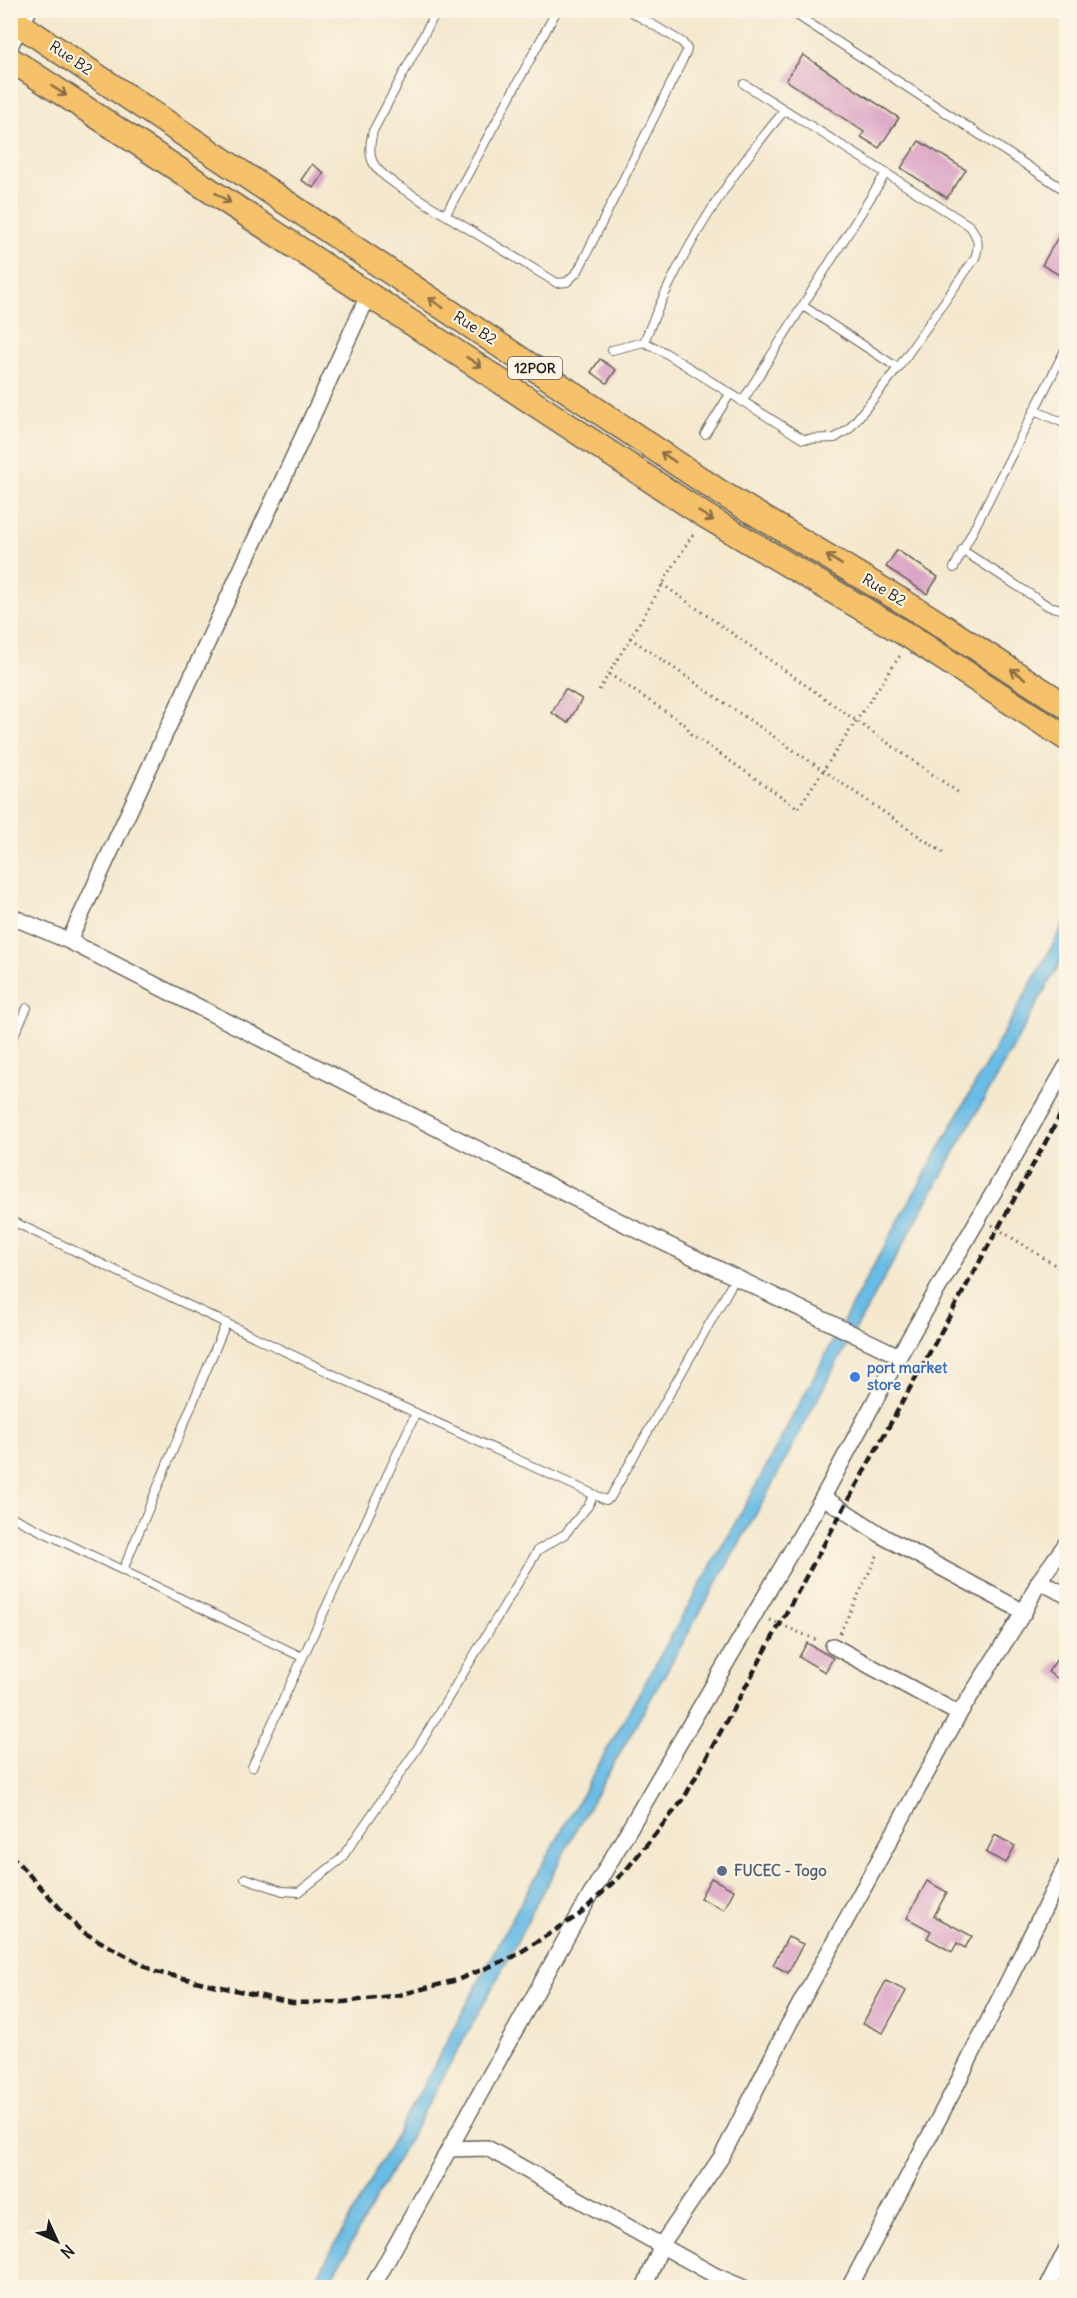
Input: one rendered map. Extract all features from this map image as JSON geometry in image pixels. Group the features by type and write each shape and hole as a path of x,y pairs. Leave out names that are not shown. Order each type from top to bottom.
{"main road":[{"name":"Rue B2","path":"18,25 718,491 927,616 1066,706"},
{"name":"Rue B2","path":"10,59 704,515 912,638 1066,738"}],"street":[{"path":"69,941 369,294"},
{"path":"10,916 69,941 736,1277 898,1356"},
{"path":"372,2288 579,1915 822,1497 898,1356 1066,1067"},
{"path":"822,1497 886,1538 1024,1612"},
{"path":"644,2288 662,2244 722,2156 789,2024 959,1714 1024,1612 1040,1581 1066,1544"},
{"path":"1040,1581 1066,1595"},
{"path":"833,1646 959,1714"},
{"path":"849,2288 957,2084 1066,1864"},
{"path":"449,2149 487,2148 716,2276 744,2288"},
{"path":"1047,2288 1066,2250"}],"lane":[{"path":"437,10 373,131 369,147 370,160 381,174 557,283 567,282 573,277 686,53 687,49 682,42 628,10"},
{"path":"446,214 558,10"},
{"path":"789,10 1066,191"},
{"path":"612,350 644,342 803,440 835,438 849,429 898,368 975,258 979,248 978,237 970,226 744,84"},
{"path":"644,342 662,296 724,188 753,147 785,110"},
{"path":"742,402 886,173"},
{"path":"803,306 898,368"},
{"path":"954,568 1066,348"},
{"path":"705,434 730,394"},
{"path":"1034,410 1066,424"},
{"path":"962,550 1048,606 1066,610"},
{"path":"10,1043 27,1008"},
{"path":"10,1220 416,1413 606,1500 610,1498 736,1277"},
{"path":"123,1570 226,1323"},
{"path":"252,1767 416,1413"},
{"path":"245,1878 283,1891 299,1892 341,1859 417,1749 538,1550 565,1534 588,1506 594,1494"},
{"path":"10,1516 302,1657"}],"path":[{"path":"599,690 704,515"},
{"path":"662,584 959,793"},
{"path":"630,638 945,854"},
{"path":"609,674 686,725 691,734 798,808 912,638"},
{"path":"980,1218 1066,1272"},
{"path":"755,1611 779,1625 833,1646 886,1538"}],"water":[{"path":"1066,921 1066,952 833,1370 764,1500 576,1830 494,1985 327,2287 311,2288 432,2070 510,1922 752,1493 859,1292"}],"building":[{"path":"803,55 899,118 879,148 861,137 864,132 786,80"},
{"path":"919,141 966,170 947,198 901,168"},
{"path":"312,164 324,173 314,188 301,180"},
{"path":"1066,223 1066,279 1042,265"},
{"path":"600,359 616,370 607,383 591,372"},
{"path":"897,550 938,577 927,594 886,567"},
{"path":"565,689 582,699 568,723 552,713"},
{"path":"807,1643 833,1658 825,1672 799,1657"},
{"path":"1057,1659 1066,1665 1066,1684 1048,1672"},
{"path":"995,1835 1015,1846 1006,1863 986,1853"},
{"path":"711,1878 734,1890 724,1910 700,1898"},
{"path":"927,1881 947,1892 934,1916 972,1936 965,1948 957,1943 952,1952 927,1938 931,1931 907,1918"},
{"path":"788,1937 803,1944 788,1973 773,1965"},
{"path":"886,1981 906,1991 883,2033 863,2023"}],"railway":[{"path":"10,1854 81,1931 156,1972 292,2003 344,2002 399,1995 457,1980 513,1957 579,1915 626,1870 683,1800 1066,1105"}],"place":[{"name":"port market store","path":"855,1377"},
{"name":"FUCEC - Togo","path":"722,1871"}]}
